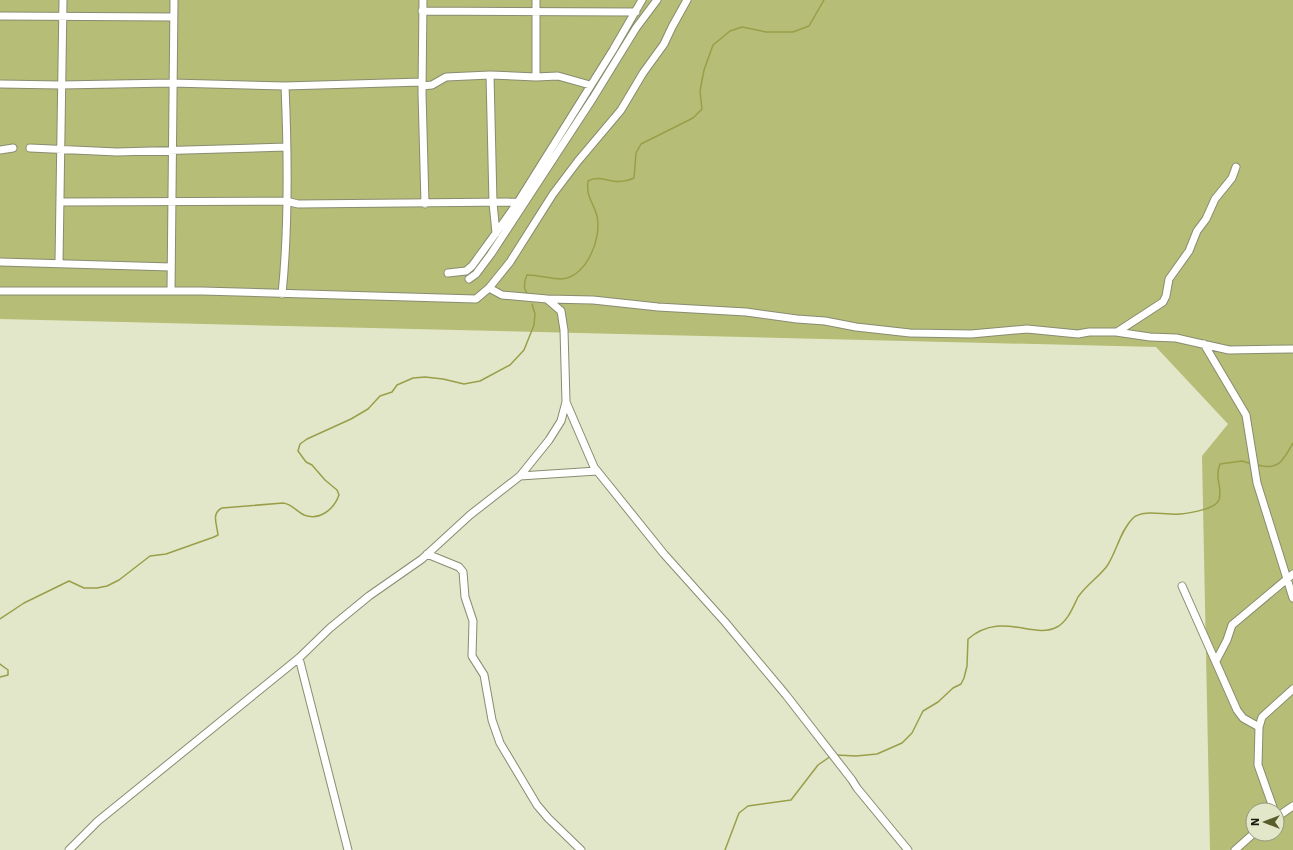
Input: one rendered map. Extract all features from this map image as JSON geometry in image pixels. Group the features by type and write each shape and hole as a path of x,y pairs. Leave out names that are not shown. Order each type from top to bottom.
{"street":[{"path":"60,262 60,85 63,0"},
{"path":"171,291 174,0"},
{"path":"423,0 422,84 425,204"},
{"path":"536,0 536,77"},
{"path":"469,279 476,274 491,254 590,85 613,50 642,0"},
{"path":"448,273 466,271 472,266 521,202 657,0"},
{"path":"0,291 171,291 319,294 473,300 479,298 510,262 553,194 621,110 643,73 664,44 672,26 687,0"},
{"path":"422,11 636,12"},
{"path":"0,16 174,17"},
{"path":"613,50 621,53"},
{"path":"490,75 496,233"},
{"path":"0,84 60,85 172,83 285,86 432,85 446,77 490,75 536,77 558,76 590,85"},
{"path":"282,294 285,270 287,147 285,86"},
{"path":"30,148 61,151 117,152 173,149 287,147"},
{"path":"0,150 13,148"},
{"path":"1116,332 1162,302 1166,296 1169,279 1189,251 1197,231 1206,219 1215,200 1228,186 1236,172 1236,167"},
{"path":"60,202 286,202 298,204 425,204 521,202"},
{"path":"0,262 60,262 171,267"},
{"path":"489,288 502,295 547,300 592,300 658,307 746,312 910,333 971,334 1027,329 1078,334 1089,332 1116,332 1150,337 1176,338 1235,350 1293,349"},
{"path":"69,850 98,821 299,658 330,628 369,596 427,554 470,515 520,476 550,440 560,422 566,402 563,317 560,311 547,300"},
{"path":"1204,344 1246,415 1257,483 1290,576 1293,598"},
{"path":"566,402 597,471 652,536 664,554 725,622 786,695 857,788 908,850"},
{"path":"520,476 597,471"},
{"path":"427,554 449,562 461,569 464,576 465,597 473,621 472,656 484,675 492,720 500,743 537,805 548,818 581,850"},
{"path":"1216,661 1227,640 1232,626 1290,576"},
{"path":"1182,586 1237,710 1243,718 1259,727"},
{"path":"299,658 348,850"},
{"path":"1271,802 1258,765 1259,727 1262,717 1293,689"},
{"path":"1234,850 1245,841"}],"green space":[{"path":"0,0 1293,0 1293,850 1210,850 1202,456 1228,424 1156,347 0,319"}],"waterway":[{"path":"528,294 524,285 527,275 561,279 570,277 585,264 591,255 595,245 598,225 597,216 588,192 588,181 598,179 620,182 634,178 636,153 641,144 693,118 702,109 700,91 704,70 713,45 730,31 742,27 766,32 793,32 809,26 824,0"},
{"path":"0,619 24,603 69,581 84,588 107,586 119,580 150,556 166,554 214,537 218,535 216,516 222,508 283,503 291,506 304,515 321,515 334,505 339,495 337,490 325,480 312,465 306,462 298,451 300,444 307,439 351,419 368,409 380,396 392,392 397,385 413,378 425,377 443,379 464,384 480,381 510,365 524,350 534,325 535,314 532,304"},
{"path":"1258,465 1271,466 1280,463 1293,443"},
{"path":"836,755 856,756 877,754 902,743 912,733 923,711 938,702 953,688 961,684 967,666 968,639 980,631 992,627 1004,626 1038,630 1048,630 1057,627 1067,618 1081,593 1107,566 1125,529 1133,518 1146,513 1190,513 1211,507 1219,500 1220,491 1218,470 1220,464 1242,461 1252,464"},
{"path":"0,664 8,670 8,675 0,677"},
{"path":"725,850 739,813 748,806 791,800 818,765 831,756"}]}
